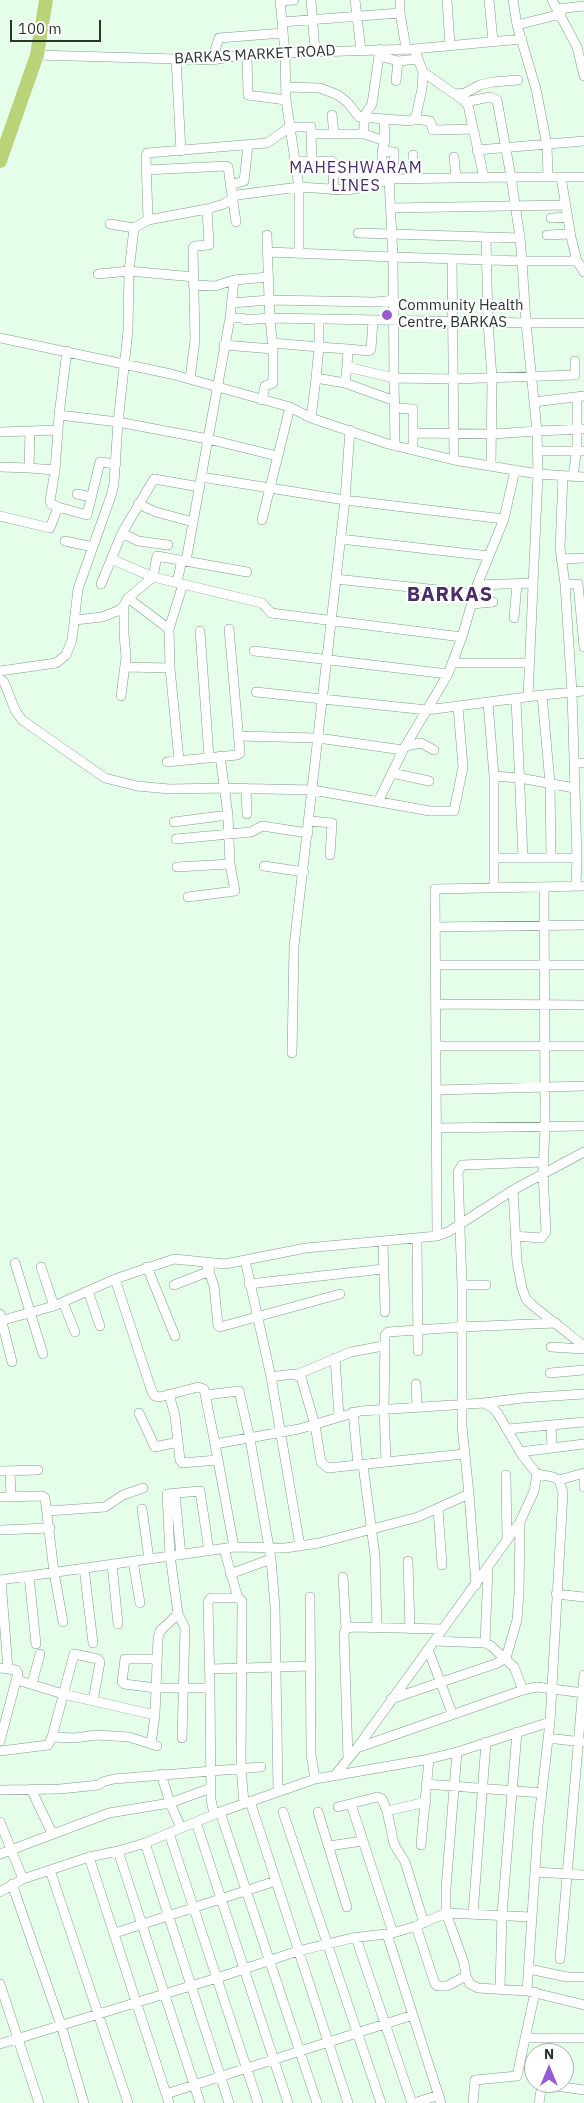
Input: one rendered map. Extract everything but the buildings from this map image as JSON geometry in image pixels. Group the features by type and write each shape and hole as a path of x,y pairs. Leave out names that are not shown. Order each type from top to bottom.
{"highway":[{"path":"0,161 37,55 46,0"}],"street":[{"path":"294,0 280,1 285,53 286,100 299,187 299,253"},
{"path":"311,0 315,51"},
{"path":"355,0 361,50"},
{"path":"400,0 400,13 410,49 418,59 422,72 422,89 414,120"},
{"path":"447,0 450,45"},
{"path":"488,0 493,42"},
{"path":"513,0 517,25 536,89 547,145 548,176"},
{"path":"552,0 580,46 584,76"},
{"path":"517,25 584,6"},
{"path":"282,22 400,13"},
{"path":"212,60 219,38 283,33"},
{"name":"BARKAS MARKET ROAD","path":"37,55 212,60 247,54 361,50 379,52 522,40"},
{"path":"364,134 364,118 372,104 379,52 398,61 418,59"},
{"path":"247,54 248,95 286,100"},
{"path":"176,60 181,151"},
{"path":"396,81 398,61"},
{"path":"422,72 465,102 484,178"},
{"path":"454,94 466,93 480,85 493,82 518,80"},
{"path":"286,87 320,88 338,95 347,102 356,115 364,118 408,122 414,120 430,121 432,122 432,128 435,130 472,129"},
{"path":"465,102 490,97 497,100 520,238 538,451 528,697"},
{"path":"332,115 334,134"},
{"path":"384,120 385,141 382,151 391,208 393,257 395,446"},
{"path":"148,220 146,157 148,153 248,146 272,141 290,127 310,127 312,134 312,161"},
{"path":"312,134 364,134 385,141"},
{"path":"477,150 584,141"},
{"path":"230,185 244,180 248,146"},
{"path":"110,224 134,228 148,220 207,209 224,204 232,198 284,188 347,190 371,186 387,178 394,152 382,151"},
{"path":"413,155 413,178"},
{"path":"454,157 456,178"},
{"path":"295,161 332,161 334,173 333,190"},
{"path":"146,170 223,164 228,168 236,222"},
{"path":"334,173 387,178 584,177"},
{"path":"347,190 348,173"},
{"path":"561,177 570,234 577,261 584,272"},
{"path":"391,208 516,207 566,204"},
{"path":"190,379 195,340 193,247 210,244 207,209"},
{"path":"551,218 568,217"},
{"path":"0,671 47,665 61,660 66,655 72,640 78,589 112,493 116,464 118,422 126,364 129,271 134,228"},
{"path":"358,232 520,238"},
{"path":"547,236 570,234"},
{"path":"262,400 265,386 273,383 267,235"},
{"path":"486,237 488,322 492,378 493,434 491,466"},
{"path":"268,252 488,261 577,261"},
{"path":"452,259 454,460"},
{"path":"98,274 129,271 216,286 234,280 269,277"},
{"path":"179,760 170,668 169,629 202,477 230,318 234,280"},
{"path":"232,303 269,300 375,302 394,300"},
{"path":"230,318 394,322 584,323"},
{"path":"311,418 316,378 319,320"},
{"path":"224,344 370,350 373,320"},
{"path":"0,338 190,379 290,408 311,418 395,446 454,460 538,474 584,477"},
{"path":"345,383 348,349"},
{"path":"67,351 50,504 87,515 100,462 116,464"},
{"path":"347,367 394,378 533,377 579,375 575,361"},
{"path":"316,378 345,383 395,404 413,408 414,450"},
{"path":"534,402 580,396 581,429 577,447 580,451 573,477"},
{"path":"262,520 290,408"},
{"path":"59,415 118,422 208,439 277,456"},
{"path":"414,434 493,434 581,429"},
{"path":"0,432 58,430"},
{"path":"292,1053 294,946 310,821 321,699 332,621 345,500 350,430"},
{"path":"29,468 30,432"},
{"path":"538,451 580,451"},
{"path":"1,467 55,470"},
{"path":"378,802 404,748 453,663 477,585 504,519 515,470"},
{"path":"437,1236 438,1128 436,1090 435,889 580,886 577,858 580,837 580,801 574,788 572,692 565,584 561,559 563,476"},
{"path":"202,477 345,500 504,519"},
{"path":"101,584 122,532 154,479 200,487"},
{"path":"77,494 91,496"},
{"path":"138,504 156,512 193,522"},
{"path":"0,516 50,528 58,507"},
{"path":"122,532 138,541 168,545"},
{"path":"340,539 489,556"},
{"path":"65,541 93,547"},
{"path":"75,620 102,617 114,613 153,577 157,556 247,572"},
{"path":"561,559 584,558"},
{"path":"111,559 153,577 262,603 271,613 462,637"},
{"path":"336,579 474,594"},
{"path":"477,585 533,583"},
{"path":"514,618 516,584"},
{"path":"565,584 581,584 584,647"},
{"path":"126,601 169,629"},
{"path":"121,696 125,667 126,601"},
{"path":"472,604 493,602"},
{"path":"167,762 239,754 240,752 229,629"},
{"path":"200,631 208,757"},
{"path":"254,651 448,674"},
{"path":"453,663 530,663"},
{"path":"125,667 170,668"},
{"path":"0,679 4,682 15,710 22,720 105,778 137,786 170,789 246,788 312,790 430,811 454,812 463,767 458,707"},
{"path":"256,692 427,710 542,694 584,691"},
{"path":"542,694 550,783 551,857"},
{"path":"516,699 523,857"},
{"path":"488,703 494,776 494,888"},
{"path":"238,736 318,738 404,748 421,743 434,750"},
{"path":"188,897 235,891 230,864 228,815 220,756"},
{"path":"574,763 584,763"},
{"path":"392,773 429,781"},
{"path":"494,776 520,778 574,788"},
{"path":"246,788 247,814"},
{"path":"174,822 228,815"},
{"path":"310,821 332,823 330,855"},
{"path":"176,839 253,832 262,826 308,833"},
{"path":"494,858 577,858"},
{"path":"177,867 230,864"},
{"path":"264,866 304,872"},
{"path":"515,1236 541,1238 546,1234 543,1173 544,887"},
{"path":"436,927 544,924 584,925"},
{"path":"436,965 584,965"},
{"path":"436,1004 584,1006"},
{"path":"436,1046 584,1046"},
{"path":"436,1090 584,1086"},
{"path":"438,1128 584,1126"},
{"path":"174,1285 208,1267 306,1248 437,1236 513,1190 584,1152"},
{"path":"476,1585 462,1426 462,1285 458,1225 458,1172 460,1166 543,1162"},
{"path":"513,1190 515,1236 522,1288 526,1299 584,1348"},
{"path":"417,1239 418,1351"},
{"path":"382,1242 385,1312"},
{"path":"12,1362 1,1318 31,1313 54,1306 116,1279 174,1259 208,1267"},
{"path":"245,1260 256,1317 271,1377 300,1546"},
{"path":"15,1263 43,1354"},
{"path":"41,1267 54,1306"},
{"path":"147,1267 175,1336"},
{"path":"208,1267 215,1293 218,1325 220,1327 340,1294"},
{"path":"249,1284 383,1270"},
{"path":"116,1279 152,1392 155,1396 160,1397 198,1387 204,1389 234,1547"},
{"path":"462,1285 486,1285"},
{"path":"88,1291 100,1326"},
{"path":"63,1302 75,1332"},
{"path":"386,1461 384,1346 385,1335 388,1332 556,1323"},
{"path":"271,1377 298,1374 335,1358 365,1348 384,1346"},
{"path":"551,1347 584,1348"},
{"path":"335,1358 339,1416"},
{"path":"550,1372 584,1370"},
{"path":"298,1374 302,1381 315,1425 321,1462 324,1466 336,1468 386,1461 464,1454"},
{"path":"416,1384 417,1406"},
{"path":"206,1395 239,1391 250,1439 271,1559 277,1667 278,1791"},
{"path":"170,1394 182,1463 217,1460"},
{"path":"215,1444 250,1439 315,1425 353,1412 584,1394"},
{"path":"473,2103 474,2080 517,2076 526,2038 531,1991 529,1969 532,1917 550,1722 562,1510 562,1492 558,1480 553,1477 537,1474 520,1452 508,1429 493,1408 484,1403"},
{"path":"353,1412 375,1556 377,1628"},
{"path":"139,1413 155,1447 178,1442"},
{"path":"508,1429 584,1422"},
{"path":"551,1425 552,1447"},
{"path":"520,1452 584,1444"},
{"path":"0,1471 38,1470"},
{"path":"10,1471 10,1497"},
{"path":"558,1480 584,1473 584,1487"},
{"path":"336,1774 357,1748 508,1540 520,1522 534,1490 537,1474"},
{"path":"506,1476 508,1540"},
{"path":"48,1511 105,1507 123,1495 143,1488"},
{"path":"182,1738 185,1628 178,1614 170,1555 167,1494 200,1492 209,1550"},
{"path":"175,1494 181,1554"},
{"path":"0,1741 18,1671 4,1669 1,1580 224,1548 300,1546 372,1530 418,1517 469,1494"},
{"path":"0,1497 42,1496 46,1501 54,1572 63,1622"},
{"path":"142,1509 149,1558"},
{"path":"438,1509 442,1565"},
{"path":"391,1699 495,1664 506,1658 517,1620 520,1522"},
{"path":"0,1530 50,1528"},
{"path":"224,1548 238,1598 242,1601 240,1768 247,1802 276,1881 348,2103"},
{"path":"230,1574 271,1559"},
{"path":"133,1561 140,1603"},
{"path":"408,1561 410,1629"},
{"path":"112,1564 118,1624"},
{"path":"84,1568 93,1643"},
{"path":"485,1643 488,1568"},
{"path":"28,1576 36,1644"},
{"path":"342,1577 346,1630 344,1633 348,1758"},
{"path":"556,1594 584,1597"},
{"path":"310,1597 311,1754 315,1779"},
{"path":"238,1598 208,1599 211,1800 247,1890 317,2103"},
{"path":"52,1737 75,1738 96,1735 129,1737 154,1745 156,1659 160,1631 178,1614"},
{"path":"346,1630 351,1628 443,1629"},
{"path":"434,1641 485,1643 492,1646 514,1667 523,1690"},
{"path":"428,1650 452,1713"},
{"path":"32,1684 40,1654"},
{"path":"0,1751 48,1746 74,1654 98,1659 100,1662 93,1702"},
{"path":"156,1659 125,1659 122,1682 124,1684 156,1688 210,1688"},
{"path":"210,1669 311,1666"},
{"path":"560,1959 568,1874 579,1790 584,1675"},
{"path":"17,1680 93,1702 156,1715"},
{"path":"357,1748 452,1713 523,1690 537,1687 583,1693"},
{"path":"0,1892 23,1879 89,1857 118,1852 145,1843 217,1813 315,1779 457,1752 550,1722"},
{"path":"500,1988 502,1914 516,1732"},
{"path":"548,1738 581,1742"},
{"path":"473,1914 484,1789 486,1742"},
{"path":"457,1752 446,1888 446,1912 470,1984 478,1988 531,1991 584,2005"},
{"path":"421,1845 429,1758"},
{"path":"0,1790 60,1790 99,1785 102,1782 114,1779 261,1767"},
{"path":"160,1774 181,1828"},
{"path":"426,1784 542,1793"},
{"path":"0,1854 109,1813 170,1803 211,1788"},
{"path":"31,1789 52,1833"},
{"path":"338,1807 380,1797 387,1811 394,1844 405,1862 435,1984 442,1987 447,1986 466,1976"},
{"path":"387,1811 426,1802"},
{"path":"350,1804 440,2099 413,2103 356,1938"},
{"path":"283,1812 381,2103"},
{"path":"318,1812 347,1907"},
{"path":"0,1822 23,1879"},
{"path":"196,1822 288,2103"},
{"path":"169,1833 258,2103"},
{"path":"329,1846 362,1841"},
{"path":"145,1843 229,2103"},
{"path":"118,1852 200,2103"},
{"path":"89,1857 168,2099 194,2086 220,2077 413,2015"},
{"path":"50,1870 128,2103"},
{"path":"536,1872 584,1875"},
{"path":"115,1933 168,1914 276,1881"},
{"path":"12,1884 61,2025 84,2103"},
{"path":"0,2044 217,1978 269,1959 328,1943 390,1934 420,1924 446,1912 532,1917"},
{"path":"529,1969 567,1977 584,1977"},
{"path":"0,1984 39,2103"},
{"path":"526,2038 584,2038"},
{"path":"538,2103 542,2084 584,2090"}],"place":[{"name":"Community Health Centre, BARKAS","path":"387,315"}],"district":[{"name":"MAHESHWARAM LINES","path":"356,177"},
{"name":"BARKAS","path":"450,595"}]}
